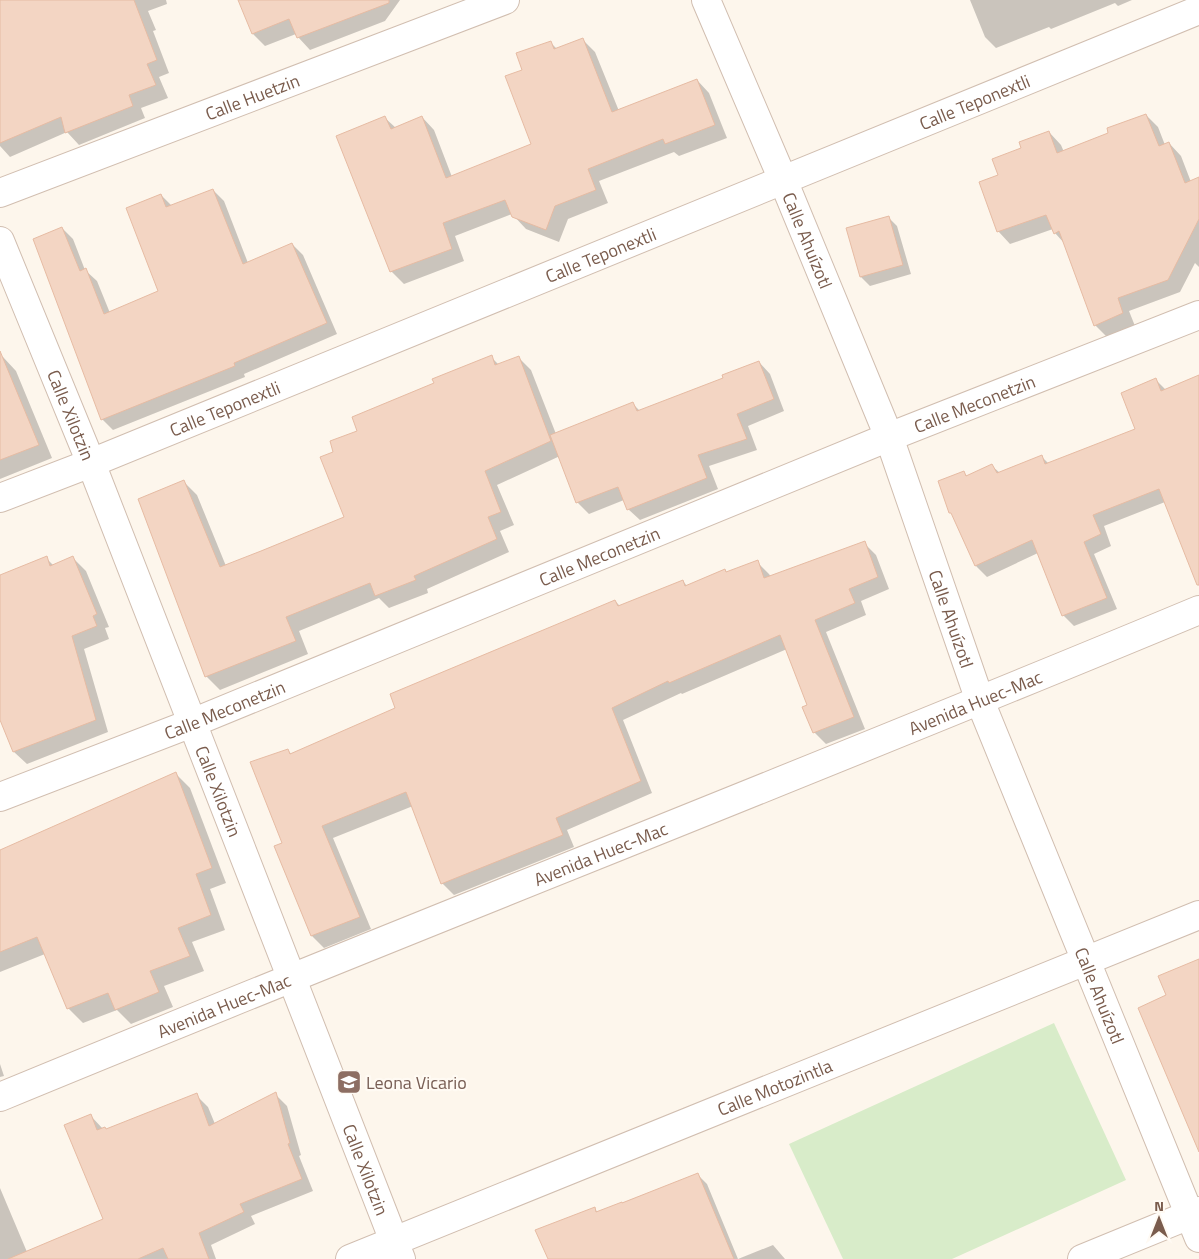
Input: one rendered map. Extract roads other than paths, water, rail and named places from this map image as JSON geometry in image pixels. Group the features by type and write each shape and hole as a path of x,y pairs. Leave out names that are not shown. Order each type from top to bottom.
{"street":[{"name":"Calle Huetzin","path":"0,193 505,0"},
{"name":"Calle Ahuízotl","path":"706,0 889,437 980,701 1085,960 1196,1221"},
{"name":"Calle Teponextli","path":"0,498 91,463 1199,10"},
{"name":"Calle Xilotzin","path":"0,241 91,463 398,1250"},
{"name":"Calle Meconetzin","path":"0,797 192,723 889,437 1199,315"},
{"name":"Avenida Huec-Mac","path":"0,1097 292,976 980,701 1199,610"},
{"name":"Calle Motozintla","path":"350,1259 398,1250 1085,960 1199,915"},
{"path":"1082,1259 1196,1221"}],"place":[{"name":"Leona Vicario","path":"349,1082"}]}
